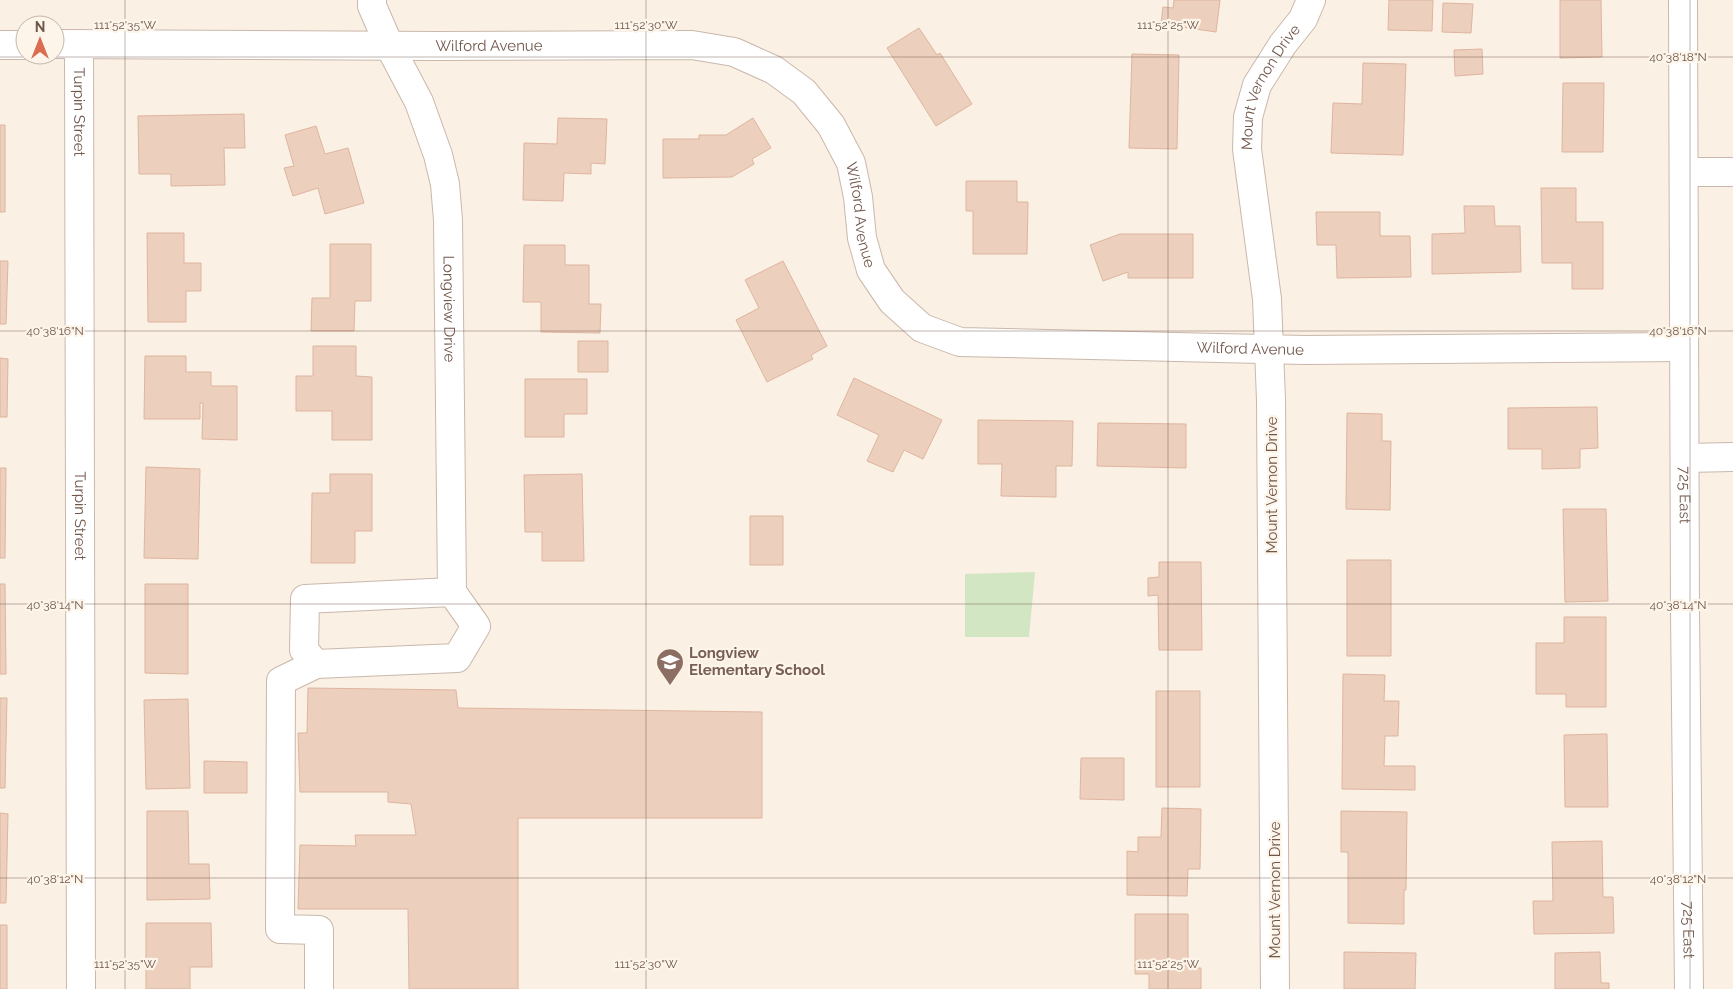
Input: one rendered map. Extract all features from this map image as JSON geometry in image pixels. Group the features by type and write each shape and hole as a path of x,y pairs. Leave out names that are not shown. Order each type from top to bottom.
{"street":[{"name":"Longview Drive","path":"372,0 372,6 389,45 419,102 438,155 445,184 448,220 452,592"},
{"name":"Mount Vernon Drive","path":"1275,989 1271,400 1267,299 1247,150 1248,117 1257,85 1283,44 1303,19 1311,0"},
{"name":"725 East","path":"1682,0 1685,612 1690,989"},
{"path":"0,45 15,44"},
{"name":"Wilford Avenue","path":"67,44 692,46 734,52 774,70 804,92 831,125 851,163 858,197 862,238 871,270 892,301 922,328 960,342 1269,349 1684,347"},
{"name":"Turpin Street","path":"67,44 81,989"},
{"path":"1684,172 1733,172"},
{"path":"1685,458 1733,457"},
{"path":"316,664 304,650 305,599 452,592 476,626 457,658 316,664 281,681 280,929 319,930 319,989"}],"green space":[{"path":"1035,572 1029,637 965,637 965,574"}],"building":[{"path":"1174,0 1220,0 1216,32 1161,24 1163,7 1173,8"},
{"path":"1389,0 1433,0 1432,31 1388,30"},
{"path":"1560,0 1601,0 1602,57 1560,58"},
{"path":"1443,3 1473,4 1471,33 1442,32"},
{"path":"919,28 937,55 940,53 972,104 936,126 887,48"},
{"path":"1482,49 1483,74 1455,76 1454,50"},
{"path":"1132,54 1179,55 1177,149 1129,148"},
{"path":"1363,63 1406,64 1403,155 1331,153 1333,103 1362,104"},
{"path":"1563,83 1604,83 1603,152 1562,152"},
{"path":"244,114 245,148 224,148 225,185 171,186 171,174 139,174 138,116"},
{"path":"558,118 607,119 605,164 591,163 591,174 564,173 563,201 523,200 524,143 557,144"},
{"path":"753,118 771,148 752,159 754,164 732,177 663,178 663,139 699,139 699,135 726,135"},
{"path":"0,125 5,125 5,212 0,212"},
{"path":"316,126 325,154 348,148 364,203 325,214 318,188 293,196 284,168 294,166 285,135"},
{"path":"966,181 1017,181 1017,202 1028,202 1027,254 973,254 973,211 966,211"},
{"path":"1541,188 1576,188 1576,222 1603,222 1603,289 1572,289 1572,263 1542,263"},
{"path":"1464,206 1494,206 1495,226 1520,226 1521,272 1432,274 1432,234 1465,233"},
{"path":"1316,212 1380,212 1380,236 1410,236 1411,277 1337,278 1336,245 1317,245"},
{"path":"147,233 184,233 184,263 201,263 201,291 186,291 186,322 148,322"},
{"path":"1120,234 1193,234 1193,278 1128,278 1128,272 1103,281 1090,245"},
{"path":"330,244 371,244 371,301 355,301 354,331 311,331 312,298 330,298"},
{"path":"524,245 565,245 565,265 589,265 589,304 601,304 600,333 541,332 541,302 523,302"},
{"path":"0,261 8,261 6,324 0,324"},
{"path":"783,261 827,346 811,355 813,359 767,382 736,320 759,308 745,280"},
{"path":"578,341 608,341 608,372 578,372"},
{"path":"313,346 356,346 356,376 372,377 372,440 332,440 332,411 296,411 296,376 313,376"},
{"path":"145,356 186,356 186,372 211,372 211,386 237,386 237,440 202,439 203,403 200,403 200,419 144,419"},
{"path":"0,358 8,359 7,417 0,417"},
{"path":"854,378 942,420 923,459 904,450 893,472 867,461 879,435 837,415"},
{"path":"525,379 587,379 587,414 564,414 564,437 525,437"},
{"path":"1597,407 1598,448 1580,449 1580,468 1542,469 1542,449 1508,449 1508,408"},
{"path":"1347,413 1382,414 1382,441 1391,441 1390,510 1346,509"},
{"path":"978,420 1073,421 1072,466 1056,466 1056,497 1001,496 1002,464 978,464"},
{"path":"1098,423 1186,424 1186,468 1097,466"},
{"path":"146,467 200,469 198,559 144,558"},
{"path":"0,468 6,468 5,558 0,558"},
{"path":"330,474 372,474 372,531 355,531 355,563 311,563 312,493 330,493"},
{"path":"582,474 584,561 542,561 542,532 525,532 524,475"},
{"path":"1563,509 1606,509 1608,601 1565,602"},
{"path":"750,516 783,516 783,565 750,565"},
{"path":"1347,560 1391,560 1391,656 1347,656"},
{"path":"1159,562 1201,562 1202,650 1159,650 1158,595 1148,596 1148,578 1159,577"},
{"path":"0,584 5,584 6,674 0,674"},
{"path":"145,584 188,584 188,674 145,673"},
{"path":"1564,617 1606,617 1606,707 1566,707 1566,694 1536,694 1536,643 1564,643"},
{"path":"1343,674 1385,675 1384,701 1399,701 1398,736 1385,736 1384,766 1415,766 1415,790 1342,789"},
{"path":"308,688 456,690 458,708 762,712 762,818 518,818 518,989 409,989 408,909 298,909 300,845 356,846 355,835 416,835 411,804 388,802 388,792 300,792 298,733 307,733"},
{"path":"1156,691 1200,691 1200,787 1156,787"},
{"path":"0,698 7,698 5,788 0,788"},
{"path":"188,699 190,788 146,789 144,700"},
{"path":"1607,734 1608,807 1565,807 1564,735"},
{"path":"1081,758 1124,758 1124,800 1080,799"},
{"path":"204,761 247,762 247,793 204,793"},
{"path":"1162,808 1201,809 1200,869 1188,869 1187,896 1127,895 1127,851 1138,852 1138,837 1161,837"},
{"path":"147,811 188,811 189,864 209,864 210,899 147,900"},
{"path":"1341,811 1407,812 1404,924 1348,923 1348,852 1341,852"},
{"path":"0,813 8,814 6,903 0,903"},
{"path":"1602,841 1603,897 1613,897 1614,933 1534,934 1533,901 1553,901 1552,842"},
{"path":"1135,914 1188,914 1188,968 1201,968 1201,989 1149,989 1149,974 1135,974"},
{"path":"146,923 211,923 212,967 190,967 190,989 146,989"},
{"path":"0,925 7,925 7,989 0,989"},
{"path":"1344,952 1416,953 1415,989 1344,989"},
{"path":"1600,952 1601,983 1609,983 1609,989 1555,989 1555,953"}],"place":[{"name":"Longview Elementary School","path":"670,686"}]}
